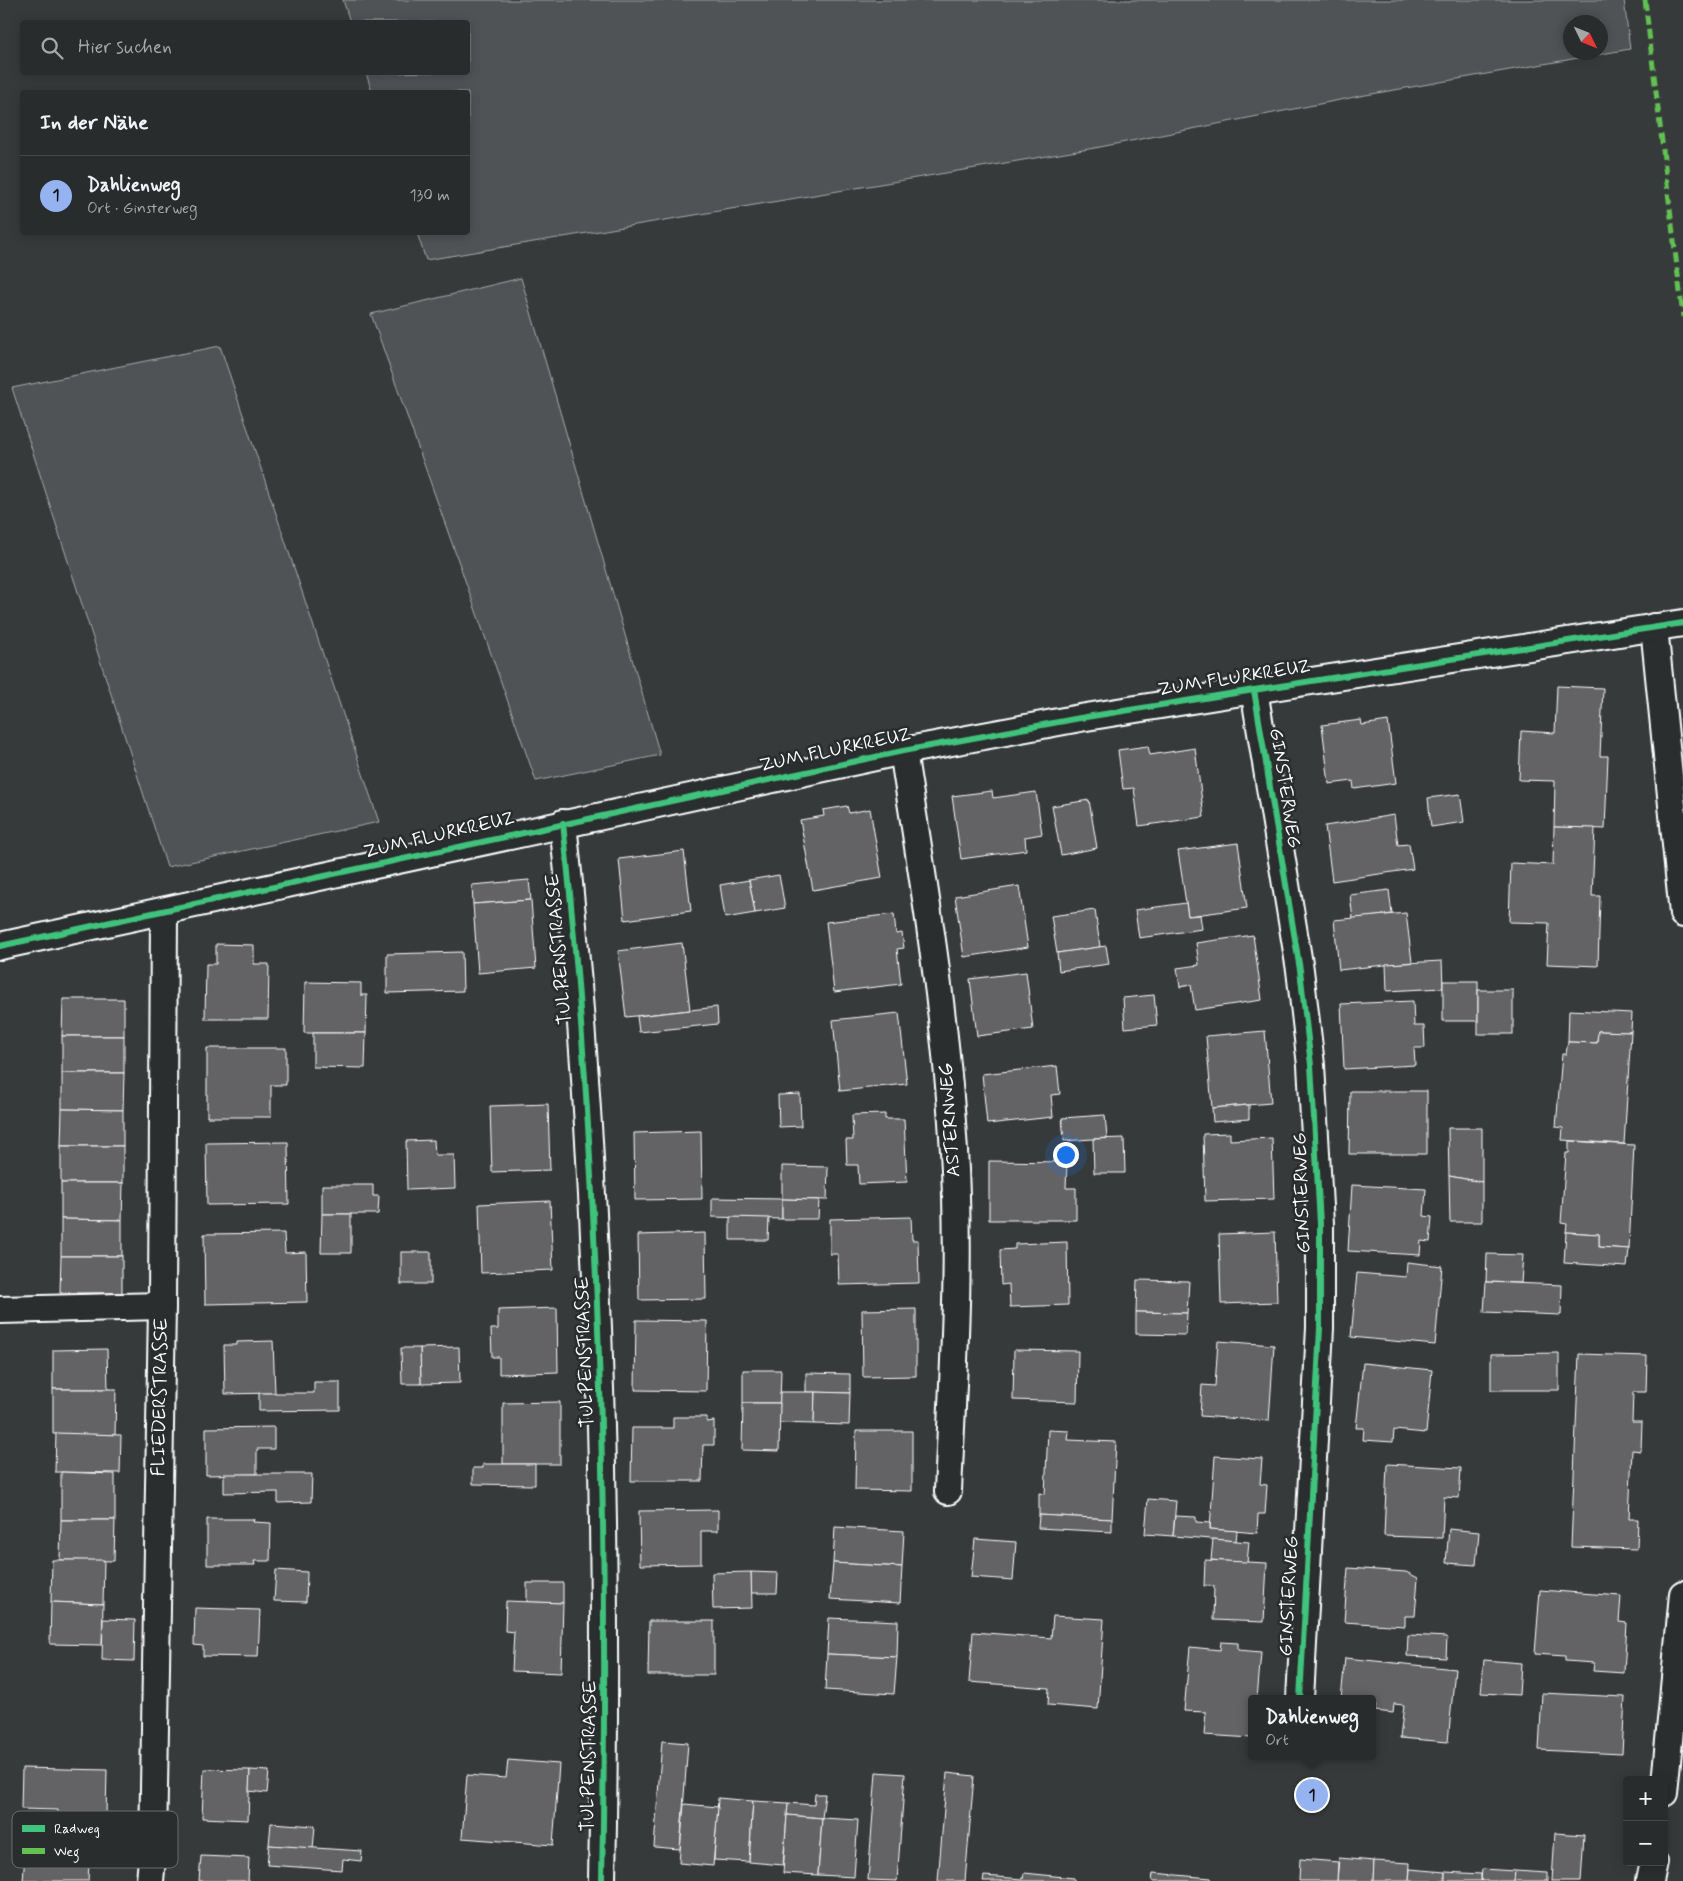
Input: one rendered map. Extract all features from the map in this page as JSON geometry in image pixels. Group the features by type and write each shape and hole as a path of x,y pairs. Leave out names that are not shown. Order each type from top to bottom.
{"street":[{"name":"ZUM FLURKREUZ","path":"0,946 164,912 562,823 903,751 1080,718 1654,627 1683,624"},
{"path":"1654,627 1683,914"},
{"name":"GINSTERWEG","path":"1254,690 1300,970 1311,1066 1320,1224 1320,1328 1300,1695"},
{"name":"ASTERNWEG","path":"903,751 938,981 954,1152 957,1263 948,1491"},
{"name":"TULPENSTRASSE","path":"562,823 586,1093 598,1280 603,1466 605,1715 602,1881"},
{"name":"FLIEDERSTRASSE","path":"154,1811 162,1306 164,912"},
{"path":"0,1310 162,1306"},
{"path":"1666,1776 1683,1594"},
{"path":"1650,1881 1653,1866"},
{"name":"FLIEDERSTRASSE","path":"150,1881 151,1868"}],"shaded area":[{"path":"343,0 1624,0 1630,49 1608,53 1608,15 1563,15 1563,60 1567,60 1360,96 1095,148 426,260 418,235 470,235 470,90 371,90 367,75 470,75 470,20 349,20"},
{"path":"521,278 660,755 536,781 371,314"},
{"path":"220,346 379,822 167,867 12,388"}],"building":[{"path":"1557,686 1603,688 1600,756 1608,756 1605,829 1554,827 1555,781 1519,780 1521,731 1555,733"},
{"path":"1361,720 1362,725 1388,721 1396,783 1354,789 1353,781 1329,784 1322,725"},
{"path":"1148,746 1150,755 1195,748 1204,817 1139,826 1134,788 1123,789 1118,750"},
{"path":"992,791 993,798 1036,792 1042,834 1025,837 1026,850 961,859 952,796"},
{"path":"1460,794 1464,822 1431,827 1428,798"},
{"path":"1089,800 1097,848 1061,855 1052,806"},
{"path":"847,806 849,813 870,809 882,878 813,890 800,820 824,816 823,810"},
{"path":"1394,815 1398,845 1409,844 1413,869 1332,881 1325,826"},
{"path":"1554,827 1595,828 1592,896 1600,896 1598,966 1547,964 1549,923 1509,922 1511,863 1553,865"},
{"path":"1238,843 1247,908 1188,916 1178,851"},
{"path":"684,851 691,911 625,920 619,859"},
{"path":"779,875 785,908 755,913 749,880"},
{"path":"529,880 531,900 473,904 472,885"},
{"path":"749,880 755,913 725,918 720,885"},
{"path":"1019,886 1028,947 964,957 955,896"},
{"path":"1389,890 1392,914 1353,919 1350,895"},
{"path":"531,900 536,968 478,973 473,904"},
{"path":"1186,903 1188,916 1200,915 1202,929 1139,938 1135,910"},
{"path":"1095,910 1100,947 1057,953 1051,916"},
{"path":"1406,913 1412,962 1339,970 1334,920"},
{"path":"894,914 896,934 902,933 904,948 897,949 901,984 834,992 826,922"},
{"path":"1253,935 1262,1000 1195,1010 1191,985 1180,987 1177,968 1199,965 1196,943"},
{"path":"682,943 690,1010 626,1017 618,951"},
{"path":"216,944 254,945 254,964 269,964 268,1019 205,1019 206,964 216,964"},
{"path":"1106,946 1109,964 1059,971 1057,953"},
{"path":"462,952 463,991 387,993 387,954"},
{"path":"1442,961 1443,988 1387,991 1386,964"},
{"path":"1026,972 1033,1029 977,1036 970,979"},
{"path":"1443,981 1478,981 1478,1021 1443,1021"},
{"path":"305,982 361,983 361,995 367,995 366,1033 304,1033"},
{"path":"1478,990 1513,990 1513,1034 1478,1034"},
{"path":"1154,995 1157,1025 1125,1028 1123,998"},
{"path":"63,999 124,999 124,1036 62,1036"},
{"path":"1413,1001 1414,1026 1424,1026 1425,1048 1414,1048 1415,1065 1344,1069 1341,1004"},
{"path":"717,1007 718,1024 639,1032 637,1016"},
{"path":"1569,1010 1632,1013 1631,1032 1598,1031 1597,1043 1568,1042"},
{"path":"899,1013 907,1084 840,1091 833,1020"},
{"path":"1265,1031 1271,1103 1212,1108 1206,1036"},
{"path":"1598,1031 1631,1032 1624,1144 1562,1140 1563,1128 1556,1127 1562,1054 1566,1054 1568,1042 1597,1043"},
{"path":"313,1033 366,1033 365,1068 313,1067"},
{"path":"62,1036 124,1036 124,1073 62,1073"},
{"path":"207,1048 286,1048 286,1085 271,1085 271,1117 207,1117"},
{"path":"1057,1066 1060,1094 1051,1095 1053,1117 987,1124 982,1074"},
{"path":"62,1073 124,1073 123,1110 62,1109"},
{"path":"1350,1091 1427,1091 1427,1154 1349,1154"},
{"path":"800,1094 801,1126 779,1127 778,1095"},
{"path":"548,1104 550,1170 492,1172 490,1106"},
{"path":"1249,1105 1249,1119 1213,1122 1212,1108"},
{"path":"62,1109 123,1110 123,1146 61,1146"},
{"path":"885,1114 885,1119 904,1119 907,1182 859,1184 858,1165 847,1165 846,1140 853,1140 852,1115"},
{"path":"1105,1115 1107,1138 1064,1141 1062,1118"},
{"path":"1448,1128 1482,1128 1482,1182 1449,1176"},
{"path":"701,1131 702,1199 635,1200 634,1133"},
{"path":"1230,1133 1230,1140 1272,1138 1274,1199 1205,1201 1203,1134"},
{"path":"1124,1138 1125,1173 1094,1173 1093,1139"},
{"path":"434,1140 435,1155 454,1155 455,1188 407,1190 406,1141"},
{"path":"1569,1141 1634,1145 1629,1249 1599,1247 1599,1234 1566,1232 1567,1224 1561,1223 1566,1153 1569,1153"},
{"path":"288,1142 289,1204 207,1205 206,1143"},
{"path":"61,1146 123,1146 123,1183 61,1183"},
{"path":"989,1161 1067,1162 1066,1188 1076,1188 1076,1220 989,1220"},
{"path":"782,1166 828,1167 827,1200 782,1199"},
{"path":"1449,1176 1482,1182 1482,1222 1450,1222"},
{"path":"61,1183 123,1183 122,1220 61,1219"},
{"path":"322,1185 373,1185 373,1196 379,1196 378,1214 322,1214"},
{"path":"1352,1185 1426,1189 1424,1216 1432,1217 1430,1242 1421,1241 1420,1255 1348,1251"},
{"path":"712,1198 782,1199 782,1219 712,1217"},
{"path":"782,1199 819,1200 818,1219 782,1219"},
{"path":"550,1201 553,1270 481,1273 479,1204"},
{"path":"322,1214 351,1214 351,1253 321,1253"},
{"path":"730,1217 769,1218 768,1240 730,1240"},
{"path":"911,1217 912,1240 918,1240 919,1283 839,1285 838,1254 830,1254 830,1219"},
{"path":"61,1219 122,1220 122,1256 61,1256"},
{"path":"1275,1232 1277,1302 1221,1304 1219,1234"},
{"path":"1566,1232 1599,1234 1599,1247 1629,1249 1627,1267 1564,1263"},
{"path":"284,1233 285,1253 306,1252 307,1302 205,1304 204,1234"},
{"path":"705,1233 706,1299 639,1300 638,1235"},
{"path":"1067,1242 1068,1305 1010,1307 1009,1284 1001,1285 1000,1250 1015,1249 1015,1244"},
{"path":"401,1252 431,1252 431,1284 401,1284"},
{"path":"1487,1254 1523,1255 1521,1283 1486,1282"},
{"path":"61,1256 122,1256 122,1293 60,1293"},
{"path":"1407,1262 1442,1266 1435,1345 1351,1337 1357,1273 1406,1277"},
{"path":"1137,1280 1189,1281 1187,1313 1136,1312"},
{"path":"1486,1282 1562,1285 1561,1315 1484,1312"},
{"path":"557,1308 558,1372 499,1374 499,1357 492,1357 491,1329 498,1329 498,1310"},
{"path":"916,1309 916,1376 863,1377 862,1310"},
{"path":"1136,1312 1187,1313 1186,1335 1136,1334"},
{"path":"636,1320 707,1321 706,1391 635,1390"},
{"path":"273,1341 275,1393 225,1394 224,1345 237,1345 237,1342"},
{"path":"1218,1341 1274,1345 1269,1421 1200,1416 1202,1385 1215,1386"},
{"path":"459,1347 460,1383 421,1384 420,1348"},
{"path":"401,1348 420,1348 421,1384 402,1384"},
{"path":"107,1349 108,1389 53,1389 53,1350"},
{"path":"1014,1350 1078,1351 1077,1402 1013,1400"},
{"path":"1559,1353 1559,1390 1491,1390 1491,1354"},
{"path":"1579,1354 1647,1356 1646,1392 1633,1392 1632,1422 1642,1422 1641,1451 1632,1450 1629,1519 1638,1519 1637,1549 1571,1547"},
{"path":"1363,1363 1432,1370 1426,1433 1394,1430 1393,1442 1363,1440 1364,1428 1356,1428"},
{"path":"743,1370 781,1370 780,1403 743,1403"},
{"path":"806,1373 850,1374 850,1393 806,1392"},
{"path":"314,1382 340,1382 340,1410 259,1411 259,1393 314,1393"},
{"path":"53,1389 116,1389 115,1435 53,1434"},
{"path":"780,1392 815,1392 814,1424 779,1423"},
{"path":"815,1392 850,1393 849,1425 814,1424"},
{"path":"560,1402 560,1464 503,1464 503,1403"},
{"path":"743,1403 780,1403 779,1451 742,1450"},
{"path":"673,1417 707,1417 707,1422 714,1421 714,1445 703,1445 702,1481 631,1481 632,1428 673,1428"},
{"path":"274,1427 274,1449 257,1449 257,1474 206,1475 206,1428"},
{"path":"1048,1430 1069,1431 1068,1440 1116,1442 1112,1519 1039,1515 1039,1493 1045,1494"},
{"path":"856,1431 912,1431 912,1491 855,1490"},
{"path":"56,1433 121,1435 120,1473 55,1472"},
{"path":"1215,1456 1262,1459 1260,1484 1267,1485 1265,1514 1258,1514 1257,1533 1210,1529"},
{"path":"483,1464 535,1464 535,1485 473,1484 473,1468 483,1468"},
{"path":"1387,1464 1461,1468 1459,1498 1444,1497 1442,1538 1384,1536"},
{"path":"61,1472 115,1474 115,1520 61,1520"},
{"path":"224,1474 312,1474 311,1502 278,1503 278,1492 224,1493"},
{"path":"1148,1499 1176,1501 1173,1536 1145,1534"},
{"path":"718,1510 718,1531 701,1531 701,1564 640,1565 639,1511"},
{"path":"1039,1515 1112,1519 1112,1532 1038,1528"},
{"path":"1175,1516 1196,1517 1196,1522 1210,1523 1210,1529 1237,1531 1236,1541 1173,1536"},
{"path":"207,1519 254,1519 253,1522 271,1523 270,1561 254,1561 255,1565 207,1565"},
{"path":"61,1520 115,1520 114,1561 60,1560"},
{"path":"835,1527 904,1531 902,1567 833,1563"},
{"path":"1449,1529 1479,1532 1476,1565 1446,1563"},
{"path":"975,1539 1016,1542 1013,1580 971,1577"},
{"path":"1213,1539 1249,1542 1247,1563 1211,1560"},
{"path":"52,1560 104,1560 103,1604 51,1602"},
{"path":"1205,1560 1267,1563 1264,1622 1213,1620 1214,1586 1204,1586"},
{"path":"833,1563 902,1567 900,1603 830,1599"},
{"path":"1348,1568 1406,1572 1418,1578 1415,1616 1405,1616 1405,1626 1344,1622"},
{"path":"276,1570 307,1572 306,1602 274,1601"},
{"path":"751,1572 778,1573 777,1593 751,1593"},
{"path":"751,1572 752,1608 713,1609 712,1573"},
{"path":"527,1583 563,1583 563,1603 527,1602"},
{"path":"1540,1590 1621,1596 1619,1622 1627,1623 1624,1673 1593,1671 1594,1663 1565,1661 1565,1656 1535,1654"},
{"path":"506,1601 563,1603 561,1673 512,1671 514,1632 505,1631"},
{"path":"51,1602 103,1604 102,1645 50,1644"},
{"path":"195,1608 260,1610 258,1657 203,1656 203,1646 194,1645"},
{"path":"1053,1616 1104,1619 1098,1709 1048,1705 1049,1688 969,1682 973,1632 1051,1638"},
{"path":"829,1618 898,1621 897,1657 827,1654"},
{"path":"103,1619 135,1620 134,1661 102,1660"},
{"path":"649,1621 714,1621 714,1675 648,1675"},
{"path":"1408,1635 1447,1637 1446,1658 1407,1656"},
{"path":"1221,1642 1238,1643 1238,1650 1261,1652 1257,1695 1248,1695 1248,1738 1204,1735 1206,1712 1184,1711 1190,1647 1220,1650"},
{"path":"827,1654 897,1657 894,1694 825,1690"},
{"path":"1345,1658 1455,1669 1448,1742 1400,1738 1404,1705 1394,1704 1393,1713 1376,1711 1376,1695 1341,1695"},
{"path":"1484,1660 1521,1663 1519,1695 1481,1693"},
{"path":"1542,1693 1625,1697 1622,1754 1539,1750"},
{"path":"662,1741 688,1743 680,1849 654,1847"},
{"path":"508,1760 559,1764 553,1845 462,1838 467,1775 506,1778"},
{"path":"22,1768 107,1770 106,1811 21,1809"},
{"path":"204,1769 250,1770 248,1820 202,1818"},
{"path":"250,1770 269,1771 267,1793 249,1791"},
{"path":"876,1772 905,1774 897,1881 868,1880"},
{"path":"947,1773 974,1776 965,1881 938,1881"},
{"path":"1306,1790 1319,1791 1318,1800 1306,1799"},
{"path":"815,1794 825,1794 822,1818 787,1815 788,1803 814,1805"},
{"path":"718,1798 753,1801 749,1862 714,1860"},
{"path":"753,1801 788,1803 783,1865 749,1862"},
{"path":"684,1804 718,1807 713,1866 679,1863"},
{"path":"787,1815 822,1818 818,1875 783,1873"},
{"path":"822,1818 858,1820 854,1877 818,1875"},
{"path":"271,1823 315,1826 313,1849 269,1845"},
{"path":"1555,1833 1584,1835 1581,1881 1552,1881"},
{"path":"269,1845 362,1851 361,1861 343,1859 342,1870 267,1865"},
{"path":"201,1856 249,1858 248,1881 199,1881"},
{"path":"1339,1858 1374,1861 1373,1881 1337,1881"},
{"path":"1300,1859 1338,1862 1337,1881 1299,1881"},
{"path":"1374,1861 1410,1863 1409,1881 1373,1881"},
{"path":"24,1868 89,1868 88,1881 23,1881"},
{"path":"1410,1869 1445,1872 1445,1881 1409,1881"},
{"path":"1482,1869 1515,1871 1514,1881 1481,1881"},
{"path":"1515,1871 1548,1873 1548,1881 1514,1881"},
{"path":"1445,1872 1481,1874 1481,1881 1445,1881"},
{"path":"1024,1873 1074,1878 1074,1881 983,1881 984,1876 1023,1879"},
{"path":"1153,1873 1211,1878 1211,1881 1152,1881"}],"marked path":[{"path":"1645,0 1683,317"}],"cycle path":[{"path":"0,946 903,751 1080,718 1683,623"},
{"path":"1254,690 1300,970 1311,1065 1320,1224 1320,1328 1300,1695"},
{"path":"563,823 586,1087 599,1352 604,1616 602,1881"}],"place":[{"name":"Dahlienweg","path":"1312,1795"}]}
